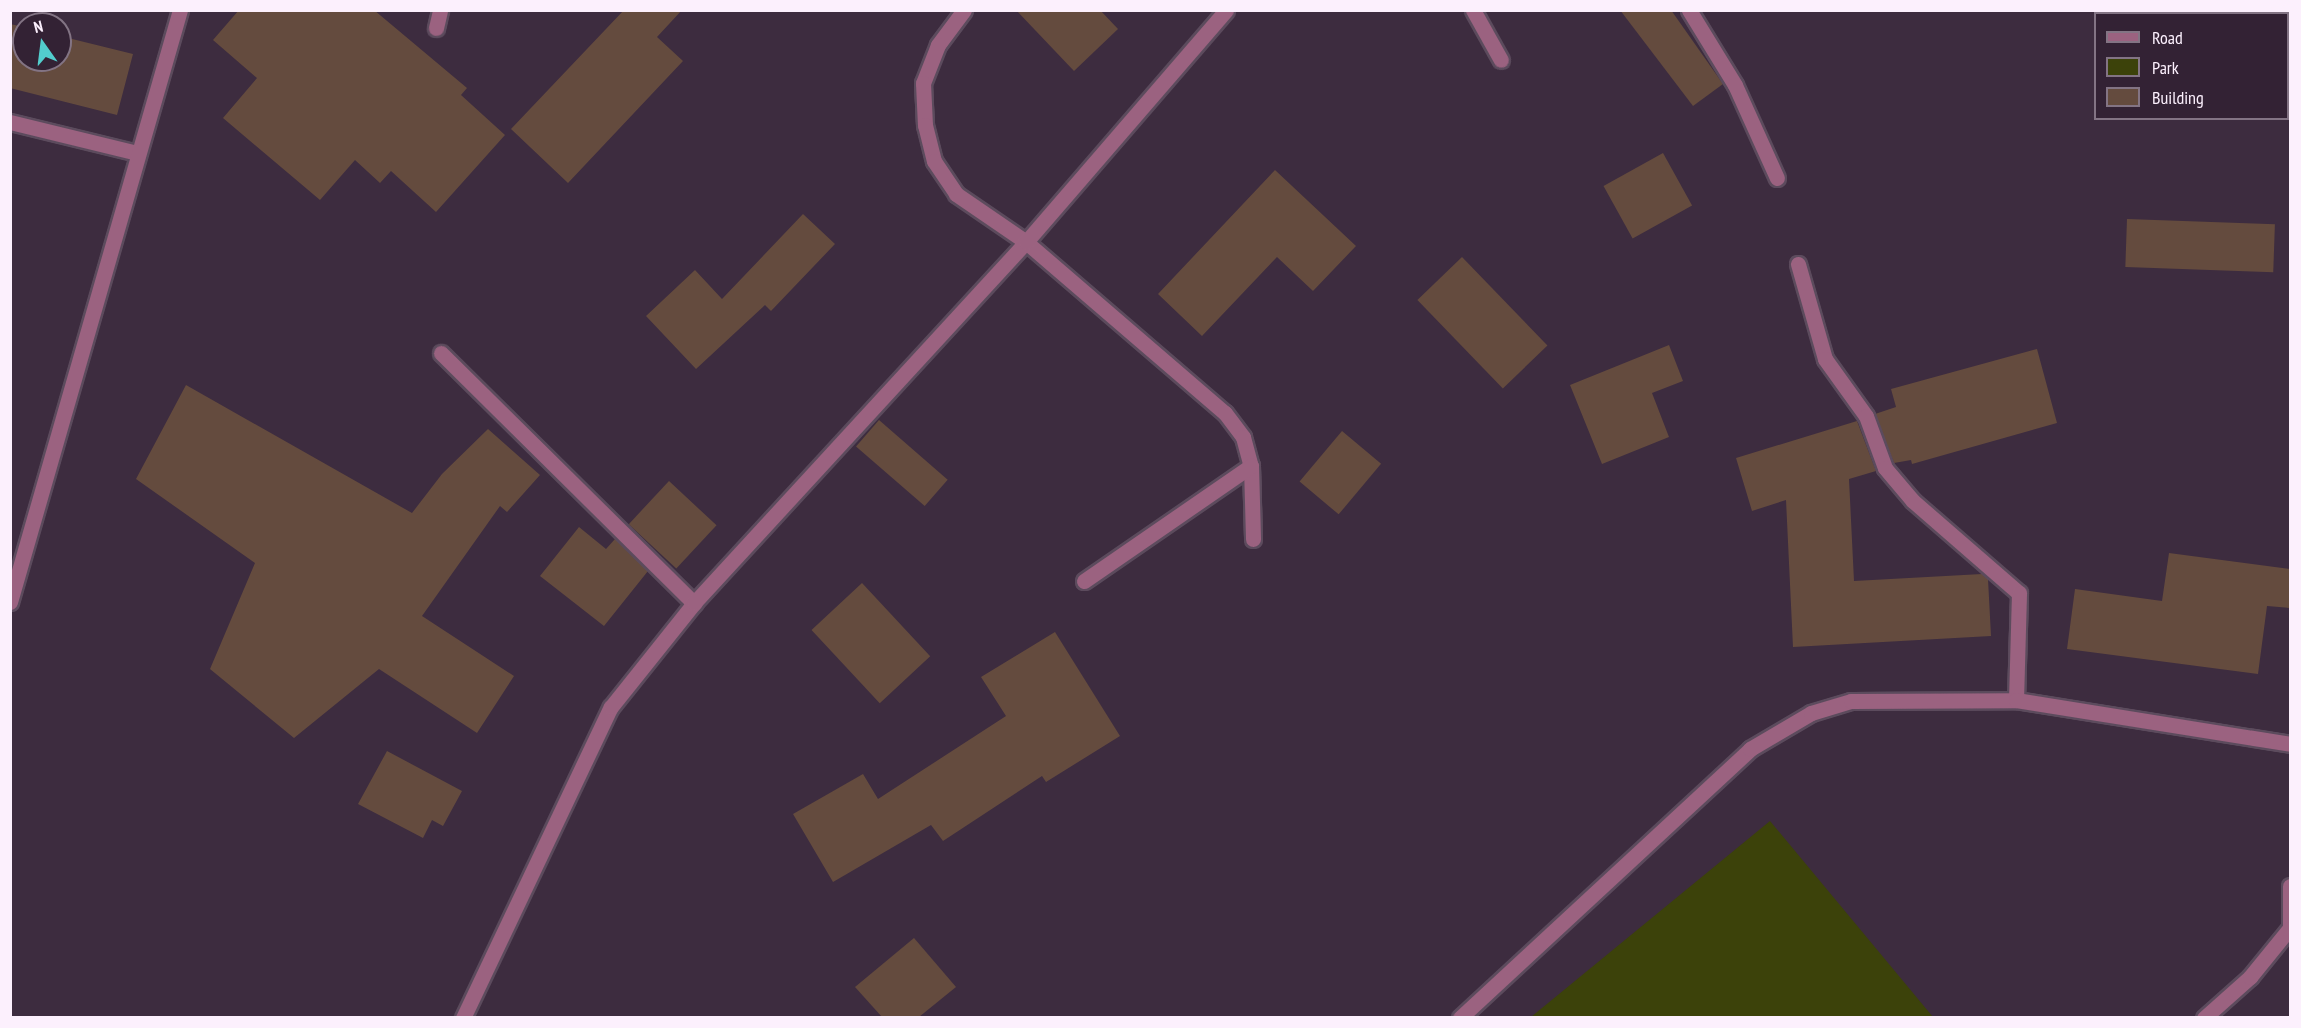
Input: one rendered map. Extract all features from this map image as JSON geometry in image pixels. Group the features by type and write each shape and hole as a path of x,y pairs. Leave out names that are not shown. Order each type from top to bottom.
{"street":[{"path":"10,602 137,153 180,10"},
{"path":"436,28 440,10"},
{"path":"964,10 938,45 923,83 925,125 934,161 956,194 1026,242 1224,413 1243,438 1251,466 1252,538"},
{"path":"463,1017 611,707 694,603 1026,242 1226,10"},
{"path":"1473,10 1501,60"},
{"path":"1689,10 1735,85 1777,178"},
{"path":"10,122 137,153"},
{"path":"1798,264 1825,359 1866,416 1886,468 1913,501 2019,593 2016,700"},
{"path":"441,353 694,603"},
{"path":"1084,581 1251,466"},
{"path":"1460,1017 1750,750 1781,729 1851,701 2016,700 2290,744"},
{"path":"2204,1017 2250,977 2290,931 2290,886"}],"green space":[{"path":"1770,821 1933,1017 1531,1017"}],"building":[{"path":"239,10 374,10 467,88 461,95 505,135 436,212 391,171 380,183 355,160 320,200 223,118 257,78 213,40"},
{"path":"624,10 682,10 657,37 683,61 568,183 511,129"},
{"path":"1016,10 1100,10 1118,29 1074,71"},
{"path":"1620,10 1671,10 1723,84 1693,106"},
{"path":"10,24 12,24 12,72 72,72 72,39 133,54 117,115 10,88"},
{"path":"1663,153 1692,205 1633,238 1604,186"},
{"path":"1275,170 1356,246 1313,291 1277,257 1202,336 1158,294"},
{"path":"803,214 835,244 771,311 765,305 696,369 646,316 695,270 722,299"},
{"path":"2127,219 2275,224 2273,272 2125,267"},
{"path":"1462,257 1547,345 1503,389 1417,300"},
{"path":"1669,345 1683,381 1652,393 1669,437 1602,464 1570,385"},
{"path":"2037,349 2057,423 1912,464 1911,460 1894,463 1875,414 1896,407 1891,389"},
{"path":"186,385 412,513 442,474 488,429 540,475 507,512 500,506 422,616 514,676 477,733 379,669 294,738 210,669 255,563 136,479"},
{"path":"879,420 948,480 925,506 856,446"},
{"path":"1857,421 1876,471 1849,479 1854,581 1982,574 1988,579 1991,636 1793,647 1786,500 1752,511 1736,458"},
{"path":"1342,431 1381,464 1339,514 1300,482"},
{"path":"669,481 717,525 676,568 629,524"},
{"path":"579,527 606,549 615,539 648,571 604,626 540,576"},
{"path":"2169,553 2290,569 2290,608 2267,606 2258,674 2067,649 2075,589 2162,601"},
{"path":"862,583 930,656 880,703 812,630"},
{"path":"1055,632 1120,736 1046,782 1042,776 943,841 931,825 833,882 793,814 863,774 878,799 1006,716 981,677"},
{"path":"387,751 462,791 443,826 432,820 423,838 358,804"},
{"path":"914,938 956,987 919,1017 882,1017 855,987"}]}
